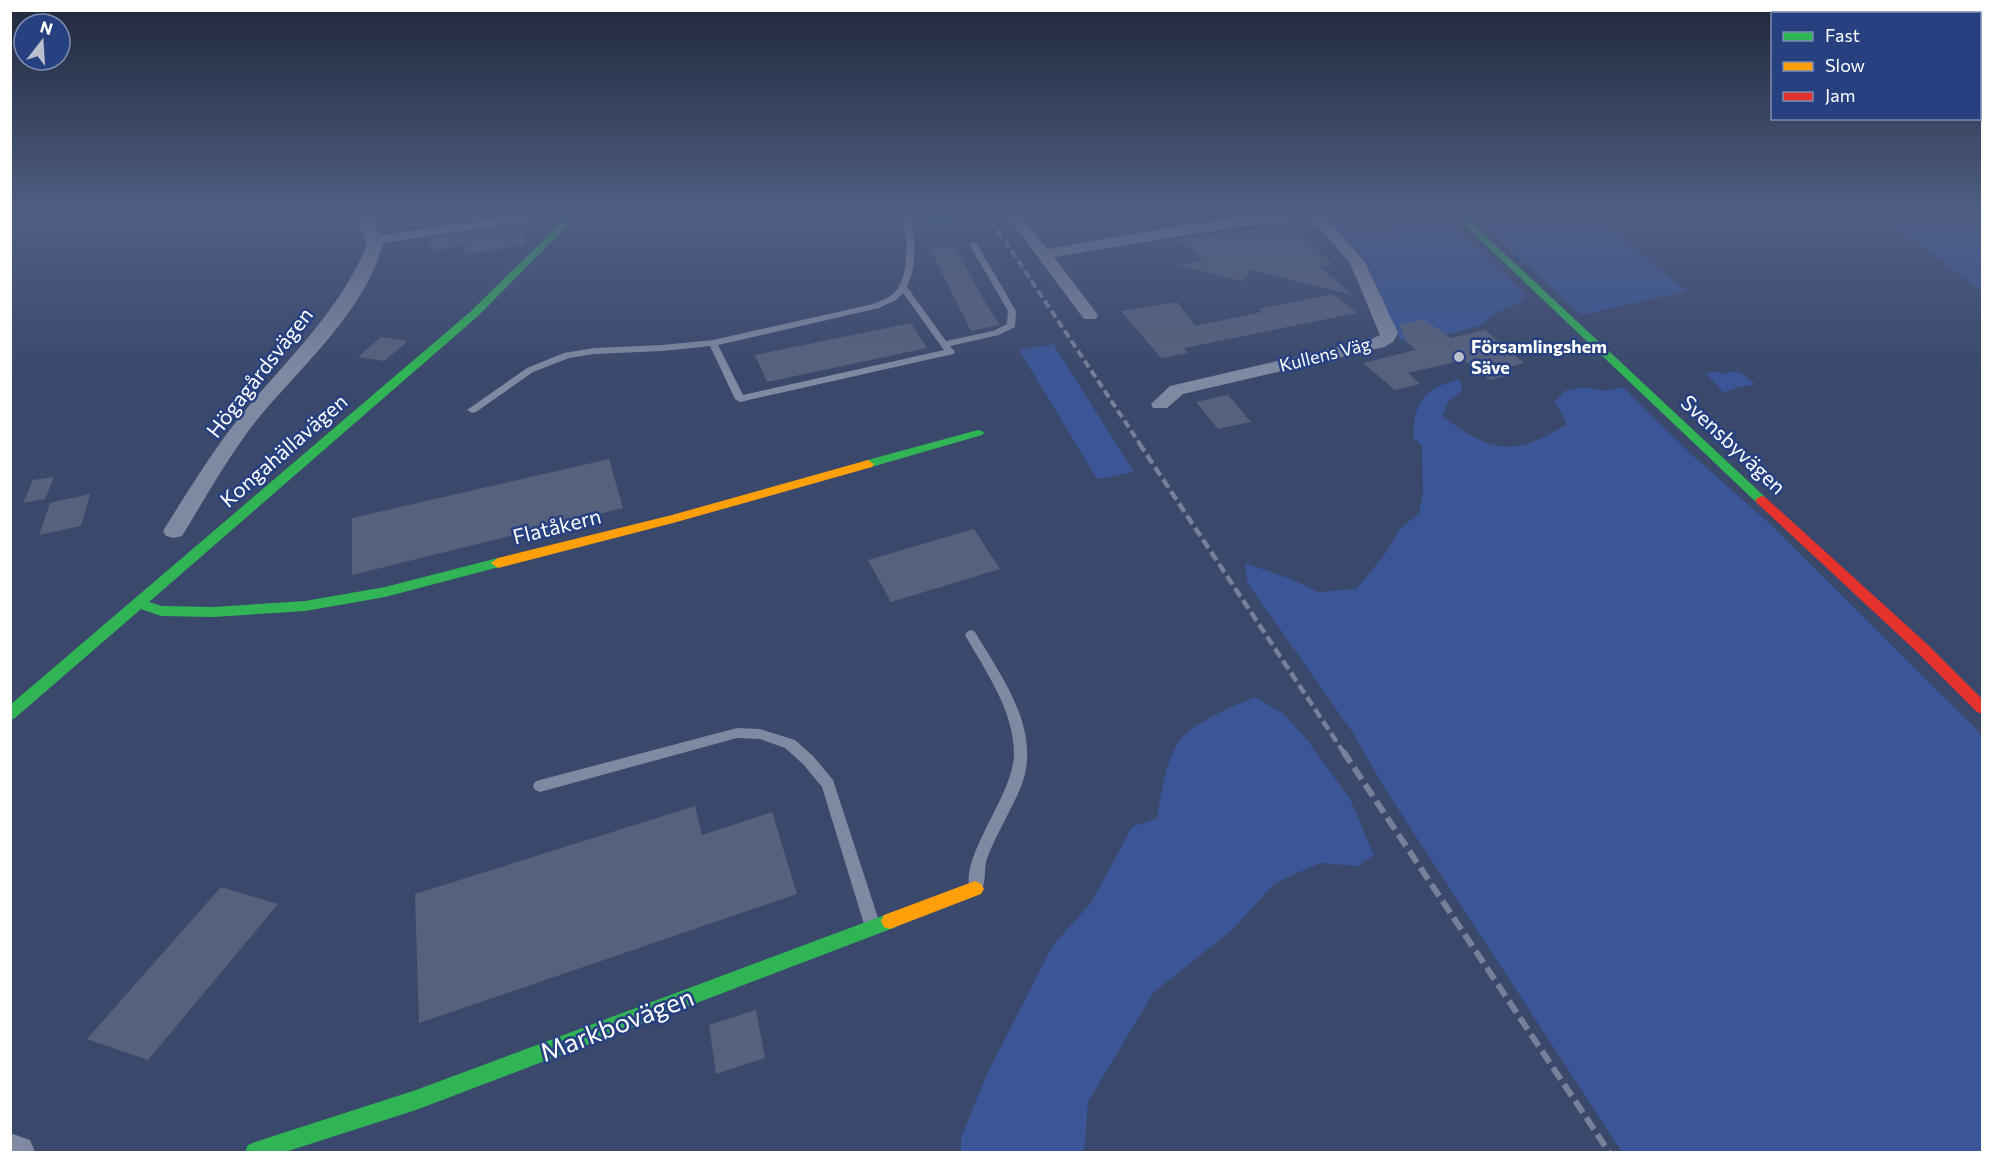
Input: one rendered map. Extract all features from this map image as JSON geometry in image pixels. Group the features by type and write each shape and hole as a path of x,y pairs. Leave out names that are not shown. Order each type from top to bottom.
{"street":[{"name":"Högagårdsvägen","path":"174,531 244,425 339,310 365,266"},
{"name":"Kongahällavägen","path":"10,714 474,314 522,266"},
{"path":"1052,266 1090,315"},
{"name":"Kullens Väg","path":"1160,404 1177,390 1378,343 1387,338 1389,333 1359,266"},
{"name":"Svensbyvägen","path":"1513,266 1922,648 1983,708"},
{"name":"Flatåkern","path":"140,603 161,612 214,612 305,606 385,592 673,519 978,433"},
{"name":"Markbovägen","path":"255,1152 416,1100 975,888"},
{"path":"10,1150 18,1152"}],"lane":[{"path":"472,410 530,370 567,355 713,343 876,306 897,295 906,279 908,266"},
{"path":"945,344 996,333 1012,325 1012,311 986,266"},
{"path":"713,343 740,399 950,352 902,286"},
{"path":"971,635 1004,692 1018,727 1021,756 1014,787 979,858 975,888"},
{"path":"540,786 737,734 760,734 790,744 808,760 828,784 873,928"}],"shaded area":[{"path":"1368,266 1497,266 1525,294 1519,303 1498,312 1479,326 1412,344 1400,339"},
{"path":"1529,266 1656,266 1686,291 1581,315"},
{"path":"1948,266 1982,266 1982,291"},
{"path":"1053,344 1134,472 1097,479 1019,350"},
{"path":"1729,371 1741,373 1755,384 1724,393 1706,374 1713,372 1726,374"},
{"path":"1459,379 1463,390 1448,402 1442,416 1475,438 1503,447 1532,442 1567,424 1555,402 1564,391 1583,387 1605,391 1623,387 1692,455 1769,523 1982,735 1982,1152 1622,1152 1387,792 1353,733 1247,582 1245,563 1291,579 1318,592 1356,589 1385,554 1400,529 1419,513 1423,494 1422,446 1413,437 1419,405 1429,392"},
{"path":"1255,697 1284,714 1308,741 1350,799 1374,855 1358,866 1320,863 1275,883 1233,929 1154,992 1088,1102 1084,1152 961,1152 961,1138 986,1076 1053,945 1091,903 1132,827 1157,818 1165,776 1176,746 1182,738 1206,720"}],"building":[{"path":"939,266 966,266 1000,325 971,331"},
{"path":"1183,266 1320,266 1352,295 1251,270 1242,281"},
{"path":"1333,294 1357,313 1184,348 1188,353 1161,358 1121,311 1177,302 1195,326 1262,312 1259,309"},
{"path":"1423,319 1451,338 1485,330 1524,363 1505,368 1514,374 1490,380 1464,360 1408,373 1420,384 1395,390 1363,363 1416,350 1406,341 1399,325"},
{"path":"911,323 927,348 767,382 755,355"},
{"path":"381,337 408,341 384,361 358,357"},
{"path":"1228,395 1251,422 1218,429 1196,402"},
{"path":"609,459 623,508 352,575 352,518"},
{"path":"54,477 45,499 23,503 33,480"},
{"path":"90,494 81,526 39,535 50,503"},
{"path":"974,529 1000,569 891,602 868,560"},
{"path":"695,806 702,835 772,812 797,894 419,1023 415,894"},
{"path":"221,887 278,904 148,1060 87,1039"},
{"path":"756,1010 765,1058 716,1074 709,1025"}],"railway":[{"path":"1022,266 1140,444"},
{"path":"1139,443 1344,753"},
{"path":"1343,751 1609,1152"}],"traffic: fast":[{"path":"10,714 474,314 522,266"},
{"path":"1513,266 1761,500"},
{"path":"868,464 978,433"},
{"path":"139,603 161,611 214,612 305,606 385,592 498,563"},
{"path":"255,1152 416,1100 890,921"}],"traffic: slow":[{"path":"498,563 673,519 868,464"},
{"path":"890,921 975,889"}],"traffic: jam":[{"path":"1761,500 1922,648 1982,708"}],"place":[{"name":"Församlingshem Säve","path":"1459,357"}]}
